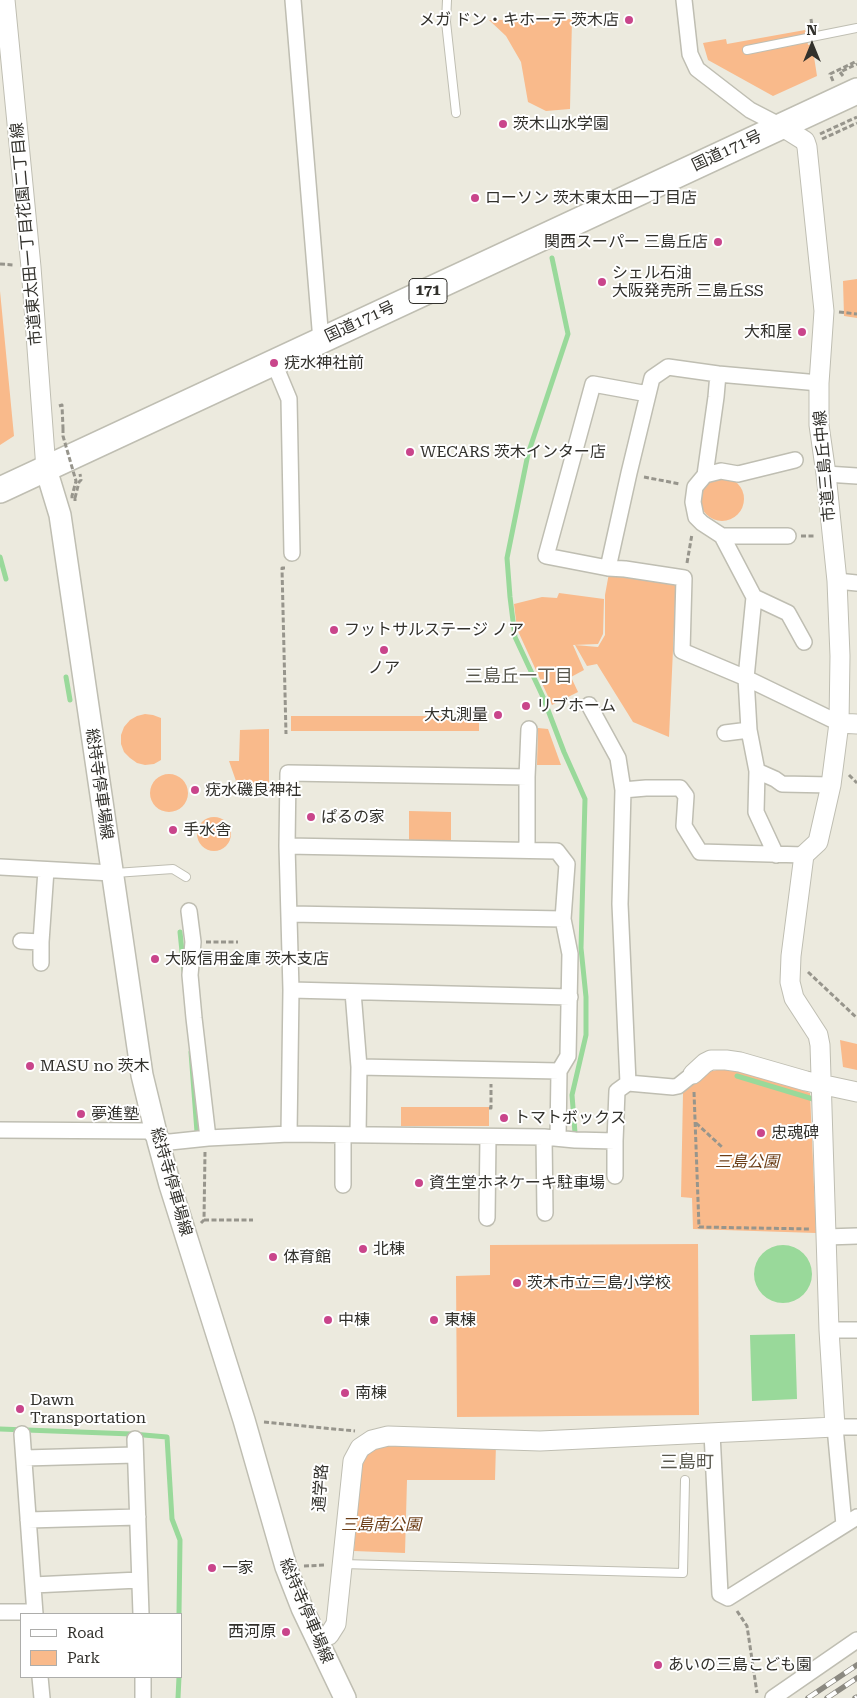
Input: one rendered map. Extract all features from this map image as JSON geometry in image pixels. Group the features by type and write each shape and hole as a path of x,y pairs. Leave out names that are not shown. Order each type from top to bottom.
{"highway":[{"name":"国道171号","path":"0,490 780,126 850,84"}],"main road":[{"name":"総持寺停車場線","path":"46,469 60,515 87,697 92,744 142,1074 158,1141 186,1238 244,1420 286,1567 302,1608 345,1698"}],"street":[{"name":"市道東太田一丁目花園二丁目線","path":"5,0 32,277 46,469"},
{"path":"292,0 321,341"},
{"path":"684,0 690,54 696,70 750,110 780,126"},
{"name":"市道三島丘中線","path":"780,126 804,140 807,147 824,311 818,425 826,474 837,581 840,656 848,724 834,760 831,785 818,842 804,856"},
{"path":"274,363 289,399 292,554"},
{"path":"608,568 652,378 668,367 718,374 819,383"},
{"path":"718,374 716,397 700,481 692,502 696,517 722,536 754,597 746,678 749,730 757,771 756,812 776,855"},
{"path":"648,394 593,384 546,556 608,568 684,578 682,650 848,724"},
{"path":"700,481 721,471 738,474 796,460"},
{"path":"826,474 857,476"},
{"path":"722,536 788,536"},
{"path":"837,581 857,582"},
{"path":"754,597 788,614 804,642"},
{"path":"589,705 618,758 623,790 620,904 628,1083"},
{"path":"527,850 529,729"},
{"path":"725,733 749,730"},
{"path":"757,771 782,784 831,785"},
{"path":"289,1134 291,990 287,846 288,773 527,777"},
{"path":"623,790 680,788 686,796 684,826 700,852 804,856 791,956 790,982 794,998 818,1036 820,1045 829,1330 835,1427 851,1521 728,1598 720,1594 712,1433"},
{"path":"287,846 527,850 557,852 567,864 563,919 570,954 568,1056 559,1071 545,1213"},
{"path":"0,867 112,873"},
{"path":"41,963 46,870"},
{"path":"189,911 193,942 190,975 208,1138"},
{"path":"290,914 563,919"},
{"path":"21,941 41,942"},
{"path":"291,990 570,997"},
{"path":"353,992 359,1068 358,1135"},
{"path":"615,1176 617,1091 628,1083 678,1086 705,1063 711,1060 726,1060 857,1092"},
{"path":"359,1068 559,1071"},
{"path":"0,1130 148,1131 158,1141 170,1142 289,1134 488,1136 615,1141"},
{"path":"343,1135 343,1185"},
{"path":"487,1218 488,1136"},
{"path":"826,1233 857,1236"},
{"path":"829,1330 857,1330"},
{"path":"316,1638 329,1635 336,1624 335,1565 353,1461 360,1448 372,1440 388,1436 540,1441 857,1427"},
{"path":"0,1612 35,1613 22,1434"},
{"path":"135,1439 140,1613"},
{"path":"24,1458 136,1455"},
{"path":"28,1520 138,1517"},
{"path":"33,1585 139,1580"},
{"path":"773,1698 857,1640"},
{"path":"40,1678 42,1698"},
{"path":"142,1678 143,1698"}],"lane":[{"path":"447,0 446,22 456,113"},
{"path":"747,50 857,28"},
{"path":"112,873 173,869 186,877"},
{"path":"335,1565 683,1573 685,1480"}],"path":[{"path":"850,84 840,72 857,64"},
{"path":"821,133 857,117"},
{"path":"815,136 820,139 857,123"},
{"path":"62,410 63,436 76,481 72,496 72,499 75,499 75,501"},
{"path":"75,497 81,480 80,473"},
{"path":"629,473 700,481"},
{"path":"684,578 696,517"},
{"path":"788,536 831,535"},
{"path":"286,734 282,568 292,567 292,554"},
{"path":"193,942 238,942"},
{"path":"791,956 857,1018"},
{"path":"489,1108 491,1108 491,1071"},
{"path":"693,1074 699,1227 826,1233"},
{"path":"695,1122 722,1147"},
{"path":"186,1238 204,1220 205,1141 208,1138"},
{"path":"204,1220 253,1220"},
{"path":"244,1420 356,1431 350,1437"},
{"path":"286,1567 335,1565"},
{"path":"728,1598 747,1626 758,1698"}],"green space":[{"path":"572,19 570,109 546,111 528,102 521,62 506,36 489,20"},
{"path":"805,30 808,45 812,44 817,76 773,96 708,60 703,43 726,39 727,44"},
{"path":"857,279 857,318 844,316 843,281"},
{"path":"0,291 14,436 0,445"},
{"path":"718,477 726,477 738,483 744,499 738,515 726,521 718,521 706,515 700,503 700,495 706,483"},
{"path":"609,573 676,584 669,737 633,722 597,664 587,666 575,645 598,647 605,635 605,595"},
{"path":"559,593 604,599 603,634 598,644 573,645 584,670 571,677 578,692 552,705 517,629 514,604 542,597 557,598"},
{"path":"145,714 161,718 161,760 154,764 145,765 137,763 124,752 121,744 121,735 124,727 130,720"},
{"path":"291,716 479,716 479,731 291,731"},
{"path":"538,728 548,729 561,765 537,765"},
{"path":"269,729 269,788 242,787 236,781 229,761 239,761 240,730"},
{"path":"169,774 183,779 188,793 183,807 169,812 155,807 150,793 155,779"},
{"path":"409,811 451,812 451,840 409,840"},
{"path":"214,817 226,822 231,834 226,846 214,851 202,846 197,834 202,822"},
{"path":"840,1040 857,1044 857,1070 843,1067"},
{"name":"三島公園","path":"721,1069 740,1070 810,1093 816,1233 693,1229 692,1198 681,1197 683,1093 696,1080 708,1072"},
{"path":"401,1107 489,1107 489,1126 401,1126"},
{"path":"698,1244 699,1415 457,1417 456,1276 490,1275 490,1245"},
{"name":"三島南公園","path":"496,1444 495,1480 407,1480 405,1553 354,1551 360,1472 364,1461 376,1445"}],"shaded area":[{"path":"783,1245 794,1247 807,1258 812,1274 810,1285 799,1298 783,1303 772,1301 759,1290 754,1274 756,1263 767,1250"},
{"path":"795,1334 797,1399 752,1401 750,1335"}],"waterway":[{"path":"552,258 568,334 528,454 507,558 515,637 543,697 564,752 585,799 581,948 586,997 586,1035 572,1095 575,1133"},
{"path":"0,557 6,579"},
{"path":"66,677 70,700"},
{"path":"180,932 184,971"},
{"path":"191,1052 197,1132"},
{"path":"737,1076 813,1099"},
{"path":"0,1429 167,1437 172,1519 180,1540 179,1613"},
{"path":"178,1698 179,1678"}],"railway":[{"path":"808,1698 857,1665"},
{"path":"827,1698 857,1678"}],"place":[{"name":"メガ ドン・キホーテ 茨木店","path":"629,20"},
{"name":"茨木山水学園","path":"503,124"},
{"name":"ローソン 茨木東太田一丁目店","path":"475,198"},
{"name":"関西スーパー 三島丘店","path":"718,242"},
{"name":"シェル石油 大阪発売所 三島丘SS","path":"602,282"},
{"name":"大和屋","path":"802,332"},
{"name":"疣水神社前","path":"274,363"},
{"name":"WECARS 茨木インター店","path":"410,452"},
{"name":"フットサルステージ ノア","path":"334,630"},
{"name":"ノア","path":"384,650"},
{"name":"リブホーム","path":"526,706"},
{"name":"大丸測量","path":"498,715"},
{"name":"疣水磯良神社","path":"195,790"},
{"name":"ぱるの家","path":"311,817"},
{"name":"手水舎","path":"173,830"},
{"name":"大阪信用金庫 茨木支店","path":"155,959"},
{"name":"MASU no 茨木","path":"30,1066"},
{"name":"夢進塾","path":"81,1114"},
{"name":"トマトボックス","path":"504,1118"},
{"name":"忠魂碑","path":"761,1133"},
{"name":"資生堂ホネケーキ駐車場","path":"419,1183"},
{"name":"北棟","path":"363,1249"},
{"name":"体育館","path":"273,1257"},
{"name":"茨木市立三島小学校","path":"517,1283"},
{"name":"中棟","path":"328,1320"},
{"name":"東棟","path":"434,1320"},
{"name":"南棟","path":"345,1393"},
{"name":"Dawn Transportation","path":"20,1409"},
{"name":"一家","path":"212,1568"},
{"name":"西河原","path":"286,1632"},
{"name":"あいの三島こども園","path":"658,1665"}],"district":[{"name":"三島丘一丁目","path":"519,677"},
{"name":"三島町","path":"687,1463"}]}
